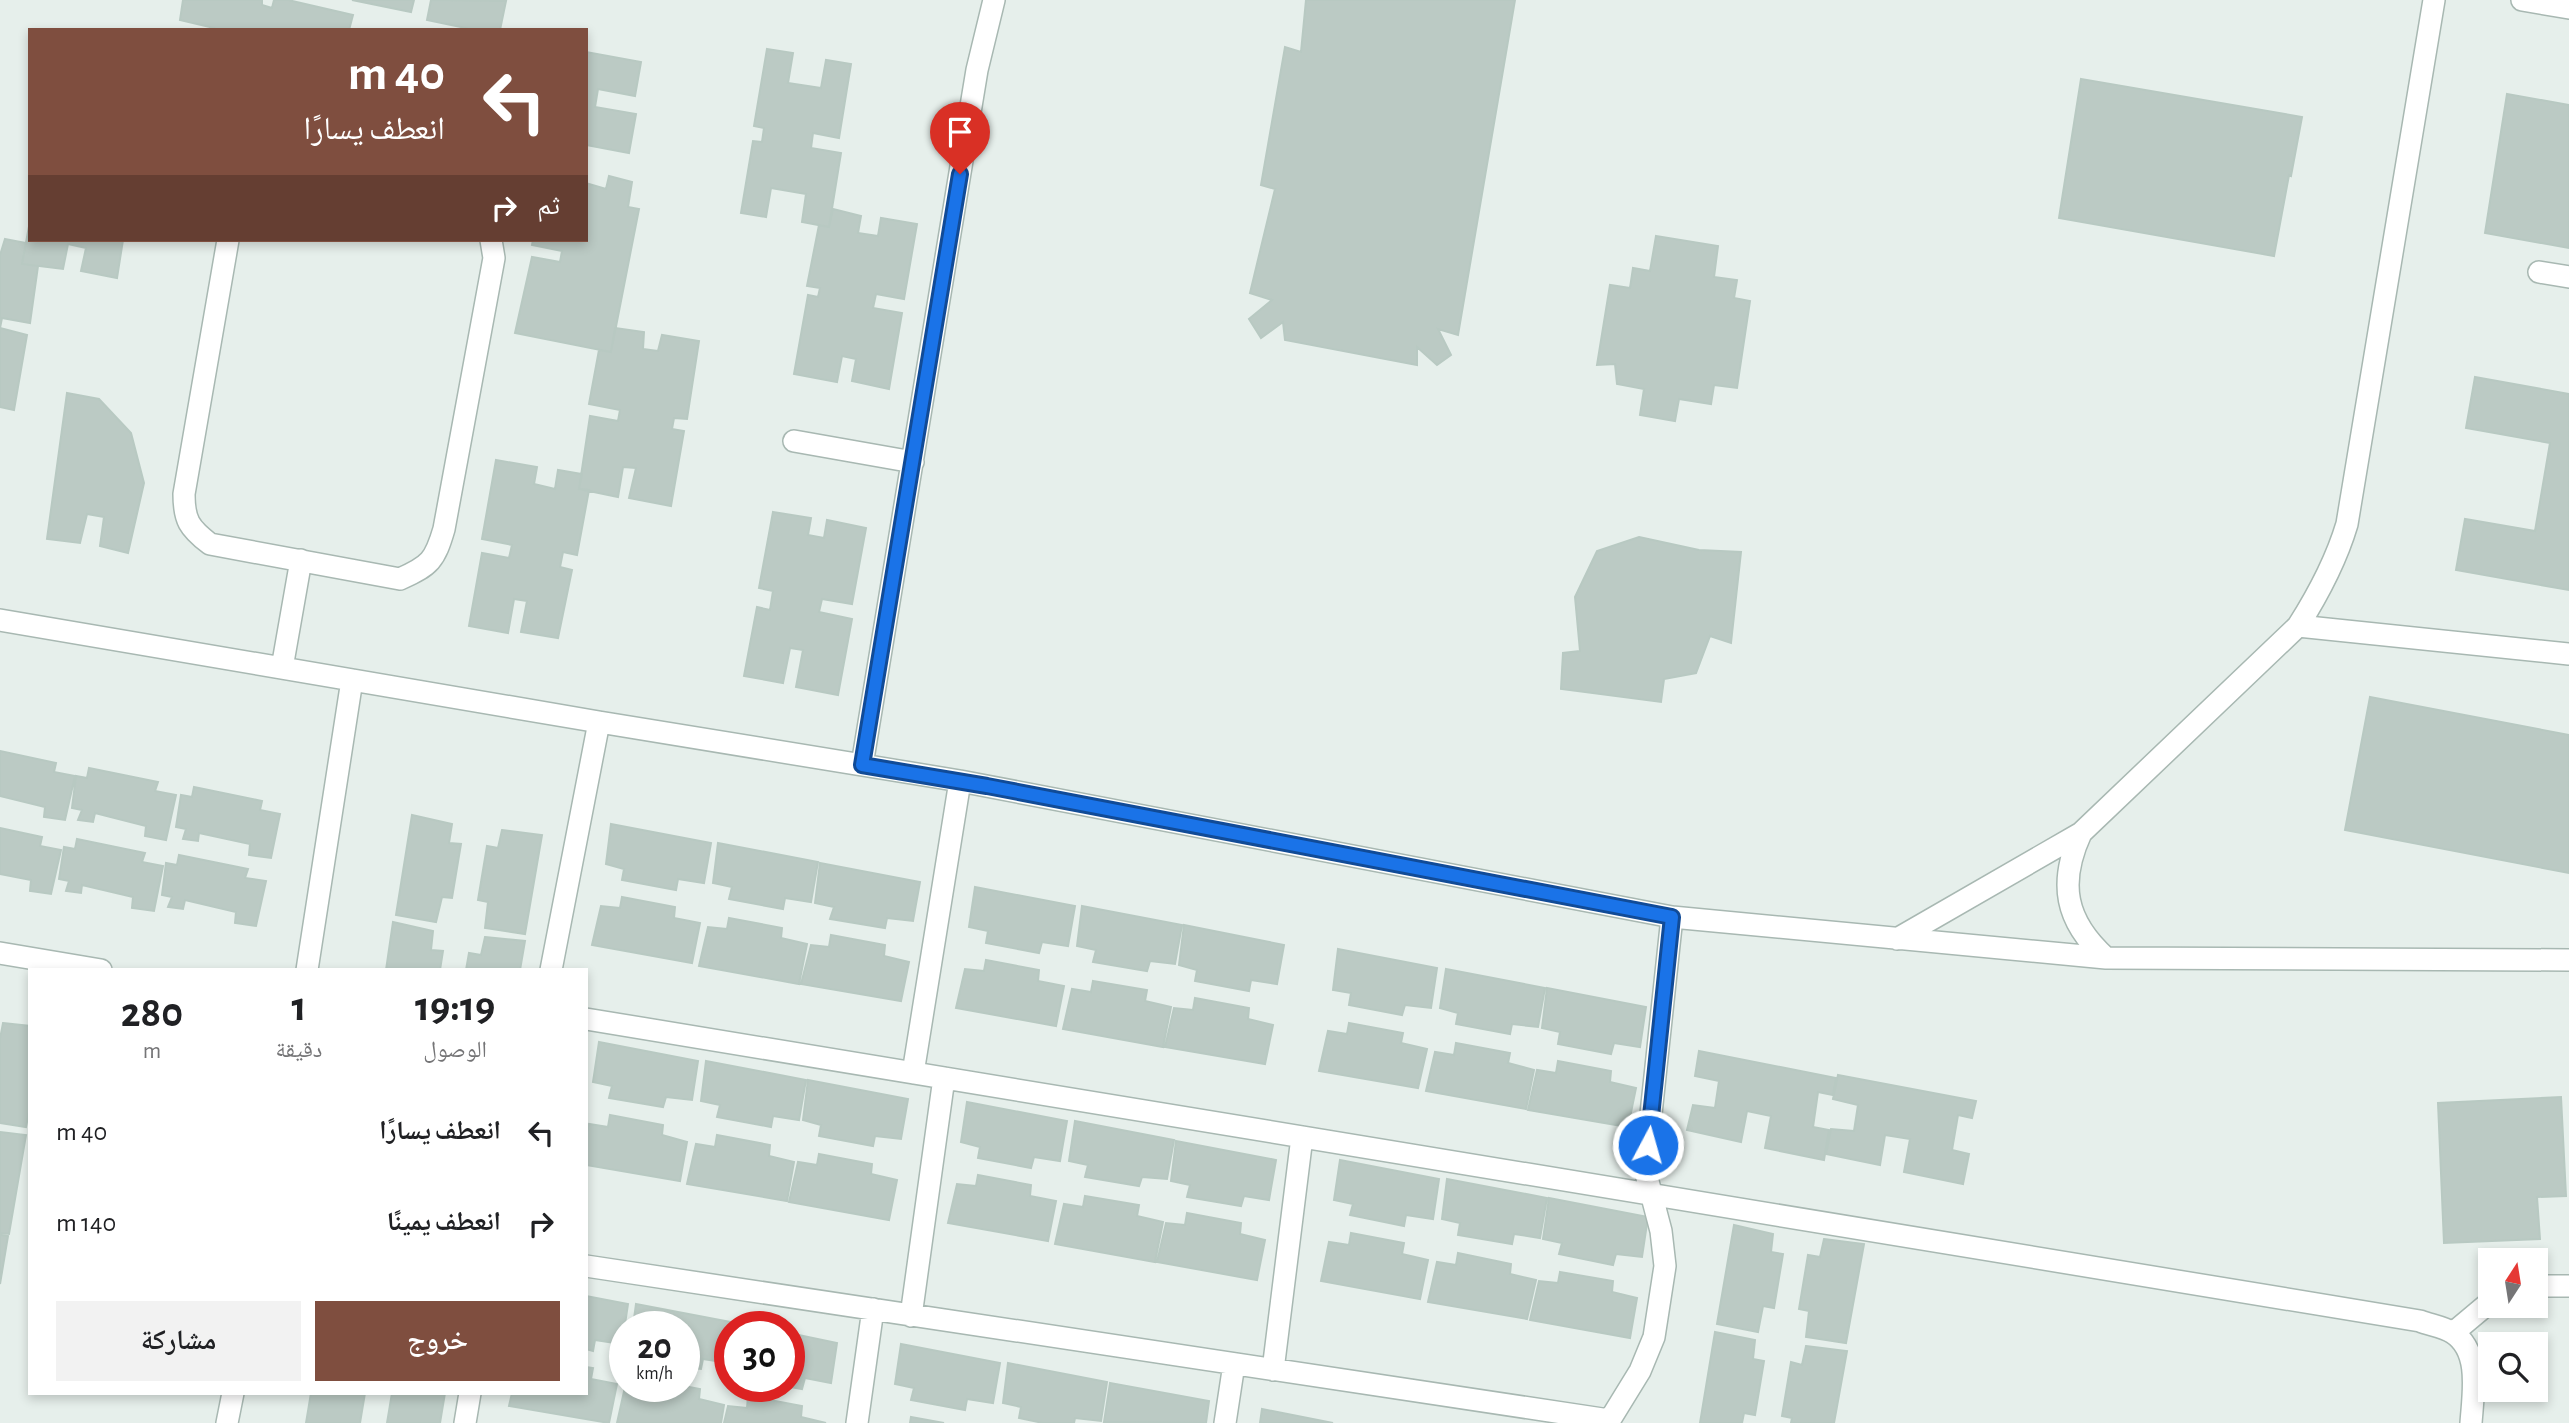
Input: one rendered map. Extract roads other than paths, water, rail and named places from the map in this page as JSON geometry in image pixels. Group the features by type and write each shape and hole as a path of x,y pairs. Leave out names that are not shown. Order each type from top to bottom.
{"street":[{"path":"862,765 977,70 994,0"},
{"path":"1897,939 2081,833 2298,626 2331,569 2347,524 2434,0"},
{"path":"2522,0 2569,8"},
{"path":"228,242 184,494 184,514 193,532 210,544 400,579 422,569 437,551 494,258 492,242"},
{"path":"2539,272 2569,277"},
{"path":"794,441 913,462"},
{"path":"282,668 301,560"},
{"path":"0,620 960,781 1672,917 2106,958 2569,960"},
{"path":"2298,626 2569,654"},
{"path":"307,968 352,680"},
{"path":"551,968 598,722"},
{"path":"913,1073 960,781"},
{"path":"2081,833 2071,856 2067,880 2070,904 2078,927 2090,944 2106,958"},
{"path":"588,1266 1609,1422 1640,1371 1654,1337 1665,1266 1661,1231 1645,1170 1672,917"},
{"path":"0,953 89,968"},
{"path":"588,1019 2420,1321 2453,1332 2469,1350 2473,1377 2471,1423"},
{"path":"911,1315 944,1078"},
{"path":"1273,1370 1302,1137"},
{"path":"2548,1286 2569,1286"},
{"path":"857,1423 873,1310"},
{"path":"2453,1332 2478,1312"},
{"path":"1225,1423 1234,1364"},
{"path":"227,1423 233,1395"},
{"path":"465,1423 470,1395"}]}
